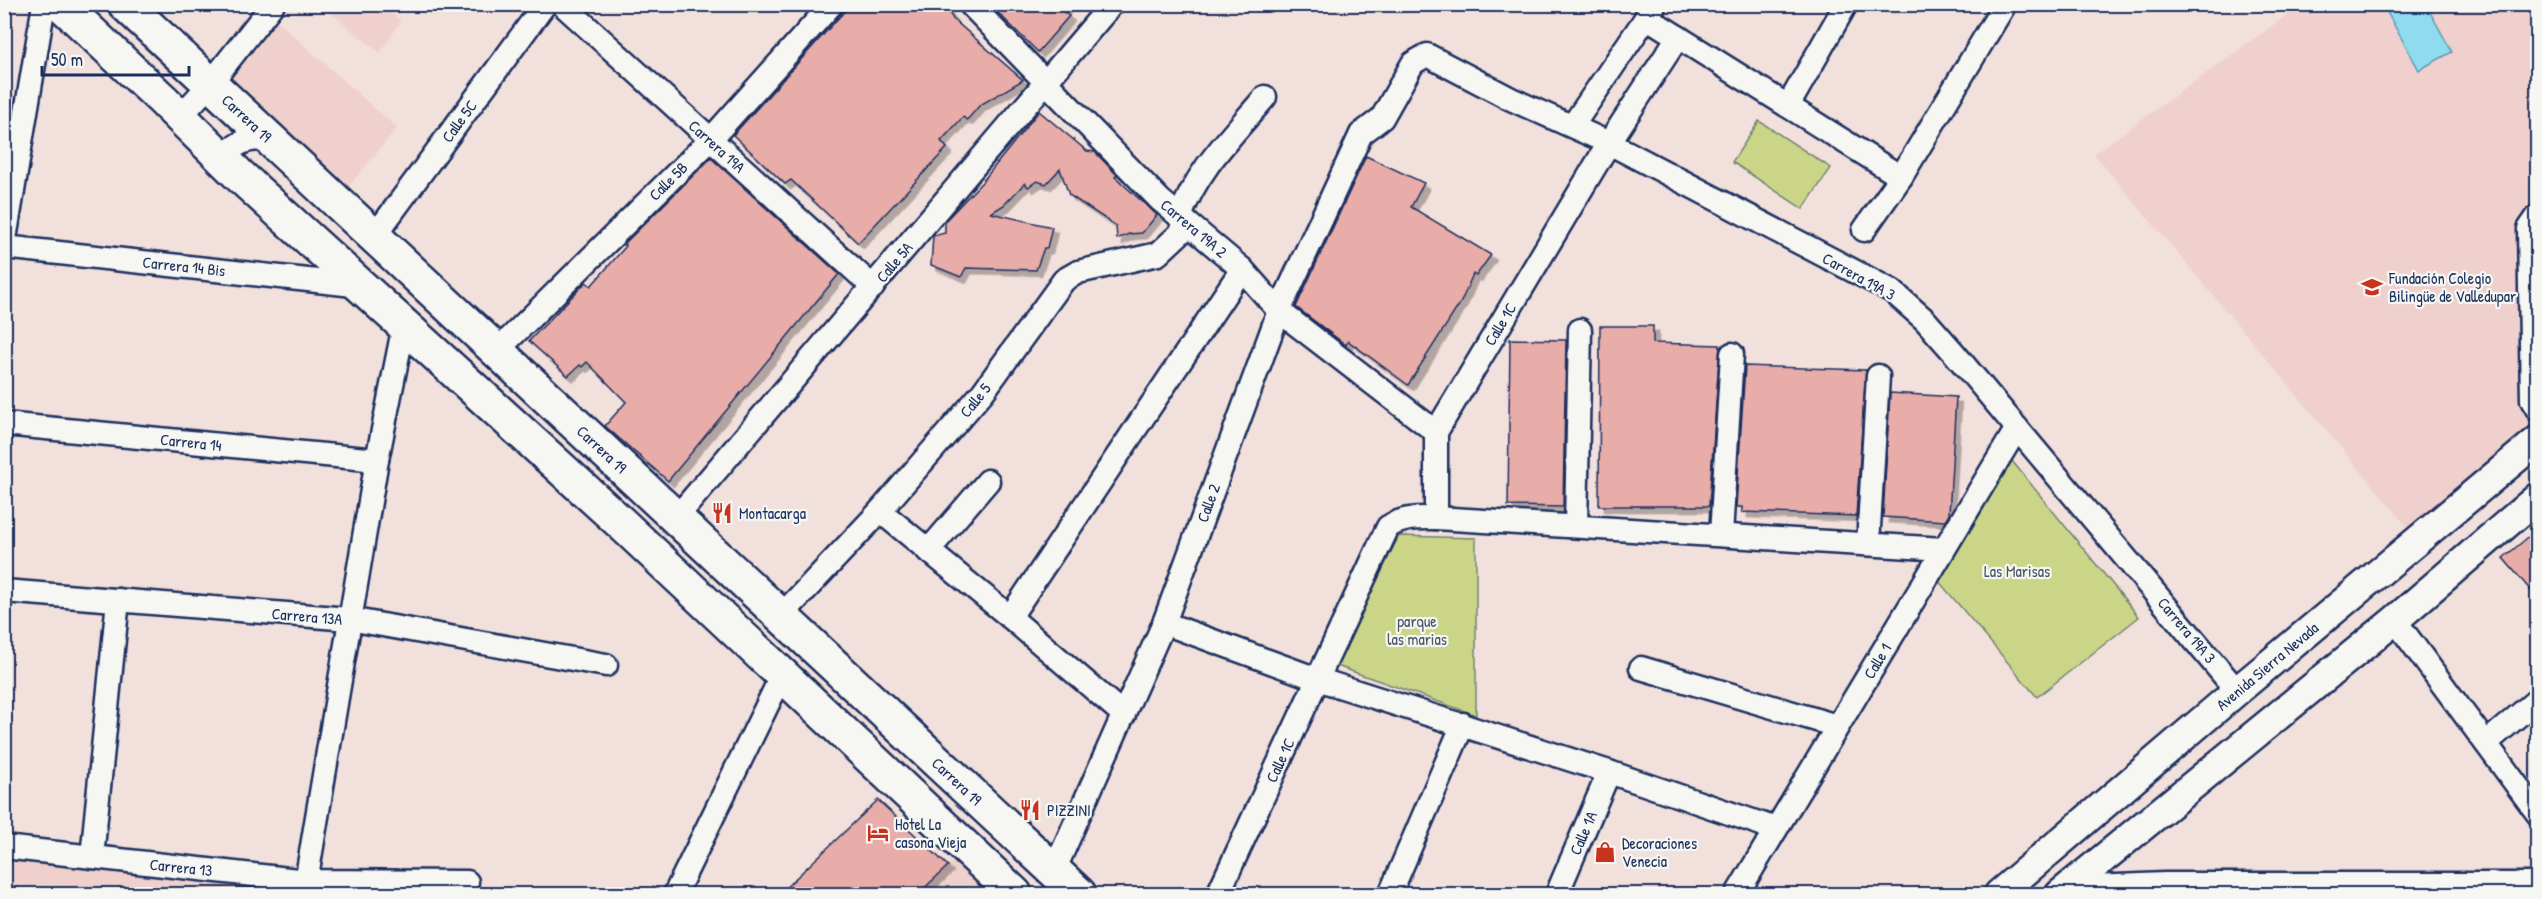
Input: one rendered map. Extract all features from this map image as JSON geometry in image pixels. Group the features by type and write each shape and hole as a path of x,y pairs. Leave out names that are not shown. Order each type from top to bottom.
{"highway":[{"path":"61,4 240,176 621,523 781,677 1015,894"},
{"name":"Carrera 19","path":"125,4 1079,894"}],"main road":[{"name":"Avenida Sierra Nevada","path":"1999,894 2237,691 2538,440"},
{"path":"2064,891 2395,620 2538,497"}],"street":[{"path":"4,246 44,4"},
{"path":"163,100 179,107 189,107 273,4"},
{"name":"Calle 5C","path":"374,237 544,4"},
{"name":"Carrera 19A","path":"562,4 873,287"},
{"name":"Calle 5B","path":"497,351 711,139 832,4"},
{"name":"Carrera 19A 2","path":"970,4 1045,85 1160,200 1242,268 1279,311 1436,432"},
{"name":"Calle 5A","path":"676,518 1112,4"},
{"path":"1788,106 1846,4"},
{"path":"1864,230 1901,177 2005,4"},
{"path":"1573,125 1650,11 1678,37 1901,177"},
{"name":"Calle 1C","path":"1436,432 1609,143 1678,37"},
{"name":"Carrera 19A 3","path":"1361,135 1382,118 1413,63 1427,55 1510,99 1573,125 1609,143 1892,291 1925,320 2237,691"},
{"path":"1185,221 1186,200 1198,179 1264,97"},
{"name":"Calle 2","path":"1054,871 1164,623 1279,311 1361,135"},
{"path":"240,176 230,160 231,150 236,144 252,139 269,139"},
{"path":"2538,216 2529,229 2534,254 2532,400 2538,410"},
{"name":"Calle 5","path":"781,616 880,511 983,392 1064,280 1078,272 1158,254 1185,221"},
{"name":"Carrera 14 Bis","path":"4,246 363,286"},
{"path":"1011,617 1242,268"},
{"path":"305,887 377,460 404,325"},
{"path":"1576,526 1580,330"},
{"path":"1721,535 1732,354"},
{"path":"1868,544 1878,376"},
{"name":"Carrera 14","path":"4,424 377,460"},
{"name":"Calle 1","path":"1737,894 2017,428"},
{"path":"1436,432 1436,518 1944,549"},
{"path":"928,551 988,481"},
{"path":"880,511 1011,617 1124,715"},
{"name":"Calle 1C","path":"1218,894 1388,527 1408,518 1436,518"},
{"name":"Carrera 13A","path":"4,591 349,619 606,665"},
{"path":"92,857 118,600"},
{"path":"2395,620 2538,814"},
{"path":"1164,623 1317,680 1463,724 1776,830"},
{"path":"1641,668 1837,726"},
{"path":"675,894 781,677"},
{"path":"2486,743 2538,699"},
{"path":"1390,894 1463,724"},
{"name":"Calle 1A","path":"1557,894 1609,772"},
{"name":"Carrera 13","path":"4,847 305,887 467,882"},
{"path":"2064,891 2502,889 2538,884"}],"shaded area":[{"path":"321,5 380,5 401,21 380,53"},
{"name":"Fundación Colegio Bilingüe de Valledupar","path":"2301,5 2537,5 2537,420 2413,533 2094,154"},
{"path":"266,11 397,128 336,202 210,84"},
{"path":"5,852 296,888 295,894 5,894"},
{"path":"958,857 998,894 917,894"}],"green space":[{"path":"1759,121 1831,168 1803,209 1732,162"},
{"name":"Las Marisas","path":"2008,456 2139,617 2037,697 1936,578"},
{"name":"parque las marias","path":"1399,536 1476,538 1476,715 1334,665"}],"water":[{"path":"2383,5 2426,5 2452,52 2419,70"}],"building":[{"path":"851,4 944,4 953,19 1023,80 980,105 967,120 963,117 941,141 947,148 858,243 791,180 785,184 733,135"},
{"path":"989,4 1067,4 1063,11 1069,16 1038,52"},
{"path":"1039,111 1087,151 1095,152 1117,175 1115,177 1157,215 1142,233 1129,234 1117,239 1116,226 1069,195 1060,169 1046,184 1037,181 1028,187 1025,183 1004,205 991,213 1052,227 1047,248 1044,248 1036,270 966,268 961,277 931,265 933,236 945,233 945,221 982,182"},
{"path":"1366,156 1424,183 1411,207 1491,255 1476,276 1473,274 1461,302 1408,385 1348,341 1346,345 1296,307"},
{"path":"711,158 839,274 668,481 605,426 626,402 587,362 568,376 529,341 586,282 591,286 626,246 624,244"},
{"path":"1600,326 1653,326 1653,343 1720,345 1709,506 1599,506"},
{"path":"1510,339 1566,340 1563,507 1508,506"},
{"path":"1745,366 1866,370 1856,516 1742,512 1742,507 1736,507"},
{"path":"1890,393 1956,397 1949,514 1945,521 1883,517"},
{"path":"2538,529 2538,599 2503,558"},
{"name":"Hotel La casona Vieja","path":"878,800 948,866 918,894 779,894"}],"place":[{"name":"Fundación Colegio Bilingüe de Valledupar","path":"2372,287"},
{"name":"Montacarga","path":"722,513"},
{"name":"PIZZINI","path":"1030,810"},
{"name":"Hotel La casona Vieja","path":"878,833"},
{"name":"Decoraciones Venecia","path":"1605,852"}]}
